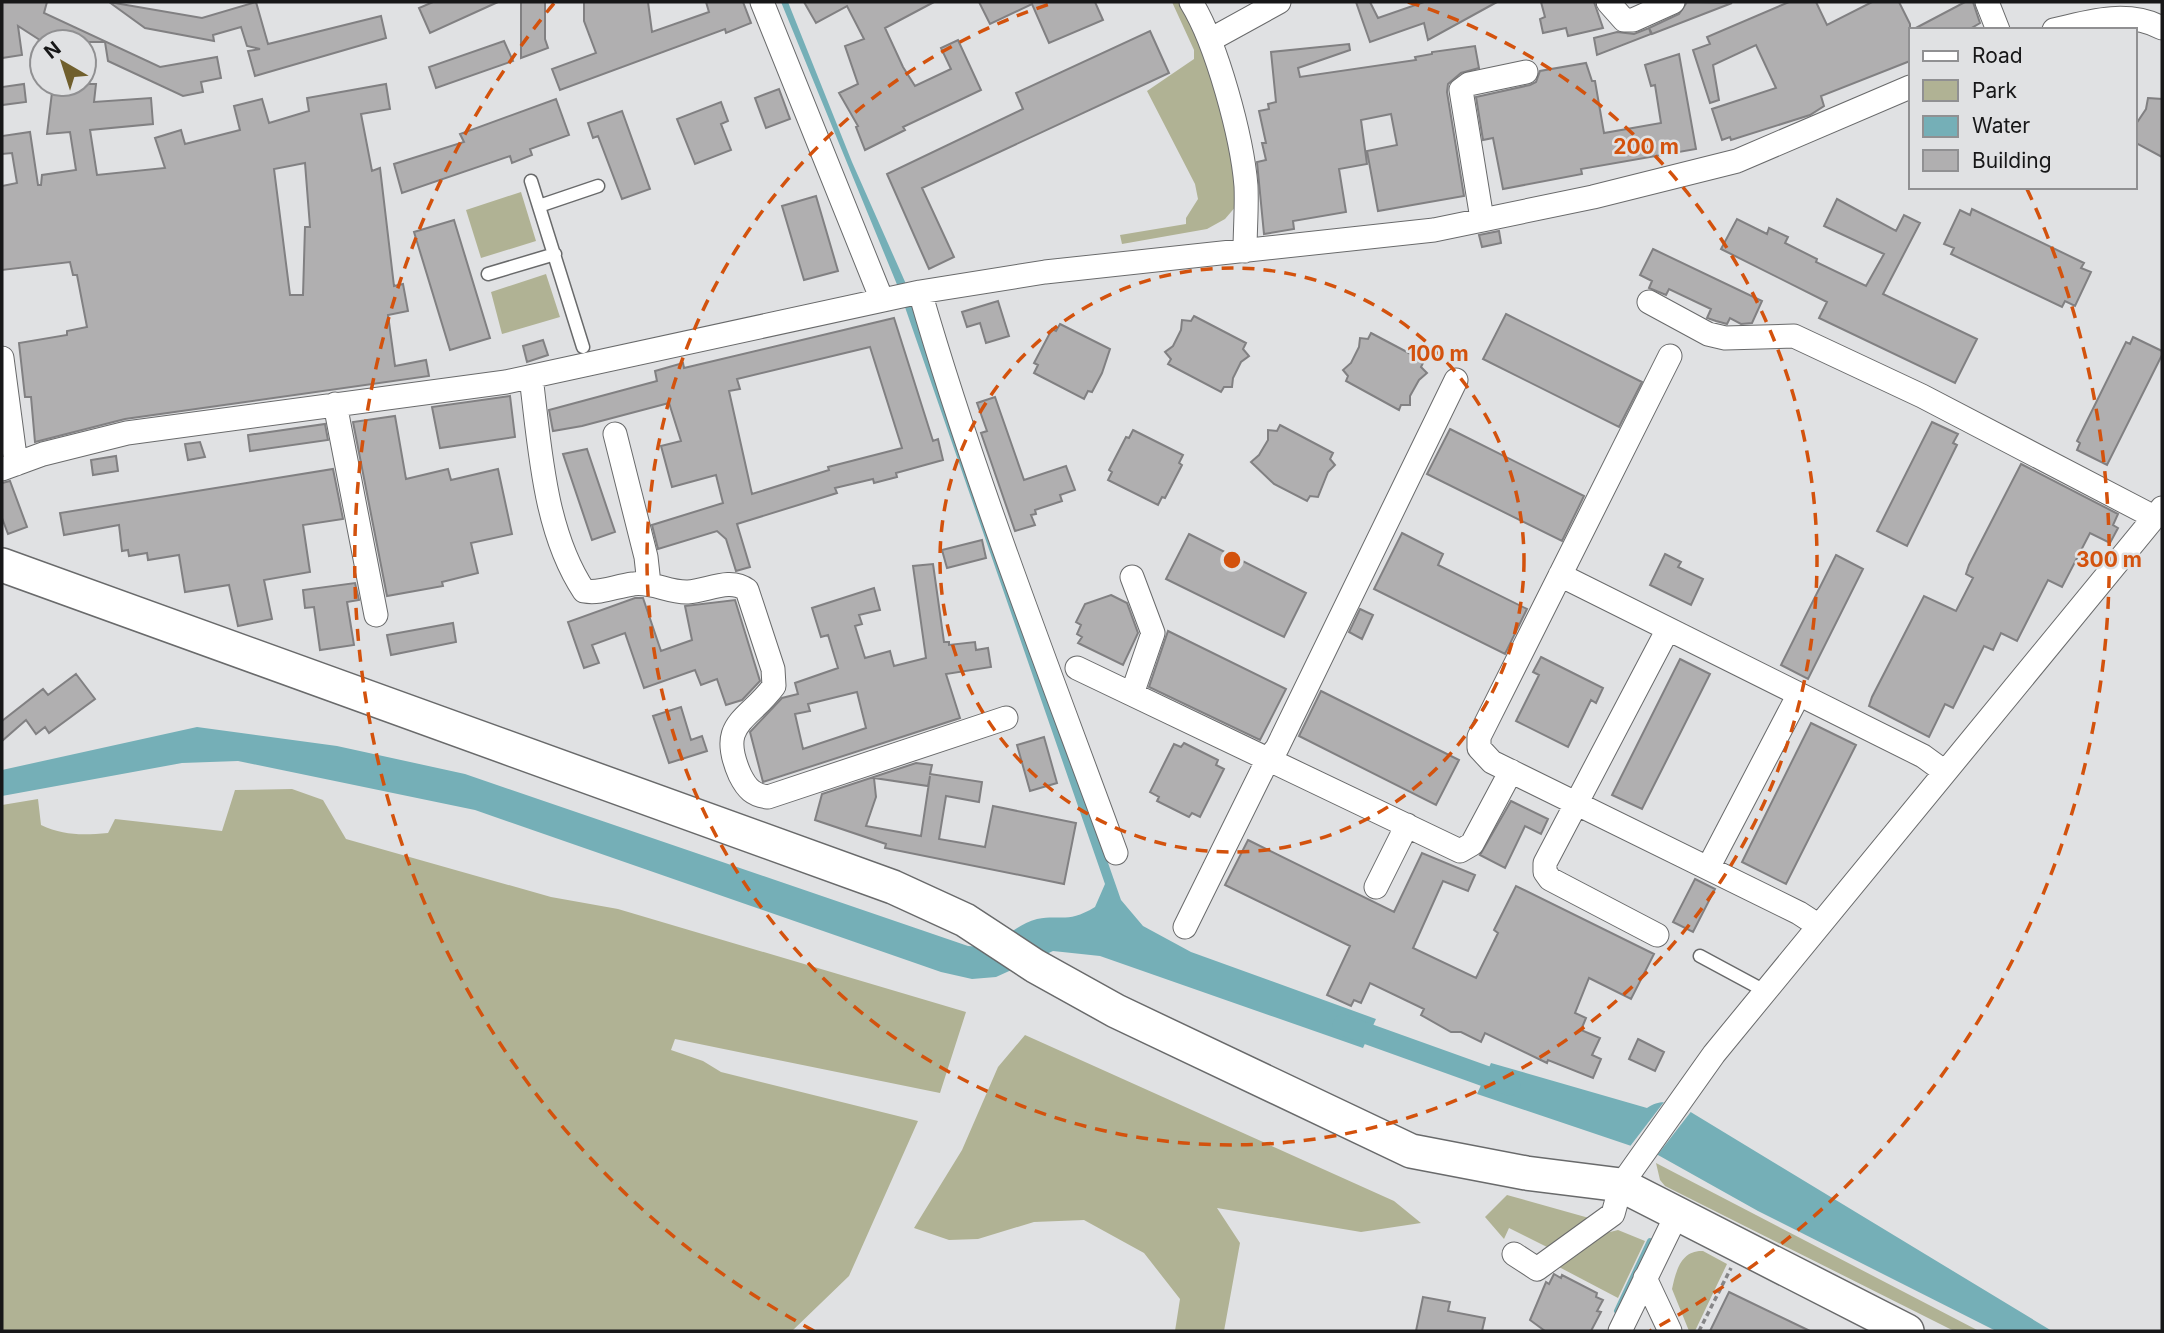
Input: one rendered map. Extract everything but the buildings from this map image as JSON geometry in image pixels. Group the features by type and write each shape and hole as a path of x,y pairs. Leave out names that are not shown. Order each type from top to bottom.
{"main road":[{"path":"2,565 893,887 965,920 1035,966 1149,1027 1411,1151 1526,1173 1621,1185 1907,1331"}],"street":[{"path":"762,2 903,295 938,354 1116,853"},
{"path":"1191,2 1210,40 1227,94 1246,185 1245,251"},
{"path":"1210,40 1279,2"},
{"path":"1608,2 1624,20 1633,20 1673,2"},
{"path":"1987,2 1997,28"},
{"path":"2062,28 2133,10 2162,28"},
{"path":"1482,219 1461,90 1469,84 1526,72"},
{"path":"2,358 9,467 127,433 531,377 585,356 903,295 1045,272 1434,230 1592,197 1737,161 1909,88"},
{"path":"1514,1254 1537,1269 1613,1214 1621,1185 1714,1054 2158,512 1794,336 1726,338 1708,334 1648,302"},
{"path":"1670,356 1479,737 1479,748 1484,756 1511,771 1799,913 1819,926"},
{"path":"531,377 542,463 558,533 574,576 584,591 595,593 649,584 687,593 732,584 747,590 774,685 732,733 734,761 744,784 754,795 768,797 1006,718"},
{"path":"1185,927 1268,759 1277,748 1456,380"},
{"path":"335,404 376,615"},
{"path":"615,435 646,557 649,584"},
{"path":"1560,575 1923,756 1945,772"},
{"path":"1132,577 1153,633 1132,694"},
{"path":"1657,935 1550,878 1545,872 1545,863 1668,629"},
{"path":"1077,668 1460,851 1467,849 1511,771"},
{"path":"1708,868 1799,694"},
{"path":"1376,887 1407,825"},
{"path":"1627,1328 1645,1278 1677,1214"},
{"path":"1645,1278 1670,1331"}],"lane":[{"path":"531,181 585,356"},
{"path":"539,206 598,186"},
{"path":"488,275 555,254"},
{"path":"1700,956 1765,991"}],"path":[{"path":"1699,1331 1733,1264"}],"green space":[{"path":"1172,2 1184,2 1192,15 1222,115 1238,190 1237,205 1225,219 1207,229 1122,244 1120,235 1186,224 1186,218 1198,199 1195,184 1147,91 1194,59 1194,50"},
{"path":"521,192 536,241 481,258 466,210"},
{"path":"546,274 560,317 502,334 491,292"},
{"path":"292,789 323,800 346,839 551,897 618,909 966,1012 940,1093 675,1039 671,1050 703,1061 721,1072 918,1121 849,1276 792,1331 2,1331 2,805 38,799 41,825 74,834 108,833 115,819 222,831 235,790"},
{"path":"1025,1035 1394,1201 1421,1223 1361,1232 1217,1208 1240,1243 1224,1331 1175,1331 1180,1299 1144,1253 1084,1220 1034,1222 978,1239 949,1240 914,1228 962,1150 998,1067"},
{"path":"1656,1163 1979,1331 1954,1331 1665,1186 1660,1180"},
{"path":"1507,1195 1589,1218 1551,1249 1509,1228 1504,1239 1485,1217"},
{"path":"1618,1230 1645,1241 1618,1298 1559,1267 1606,1233"},
{"path":"1703,1251 1727,1264 1695,1331 1689,1331 1672,1289 1678,1269 1685,1258 1689,1254"}],"water":[{"path":"781,2 788,2 852,162 906,284 1121,900 1143,926 1191,952 1376,1019 1363,1048 1100,956 1053,951 996,977 972,979 941,972 475,810 238,761 182,763 2,796 2,770 197,727 337,746 465,774 968,946 996,941 1037,919 1071,917 1095,907 1105,884 898,287"},
{"path":"1491,1063 1647,1108 1664,1102 1689,1111 2052,1331 1996,1331 1758,1211 1658,1155 1477,1094"}],"pier":[{"path":"1667,1098 1693,1109 1655,1158 1628,1149"}],"waterway":[{"path":"1343,1025 1510,1085"},
{"path":"1617,1311 1650,1241"}]}
